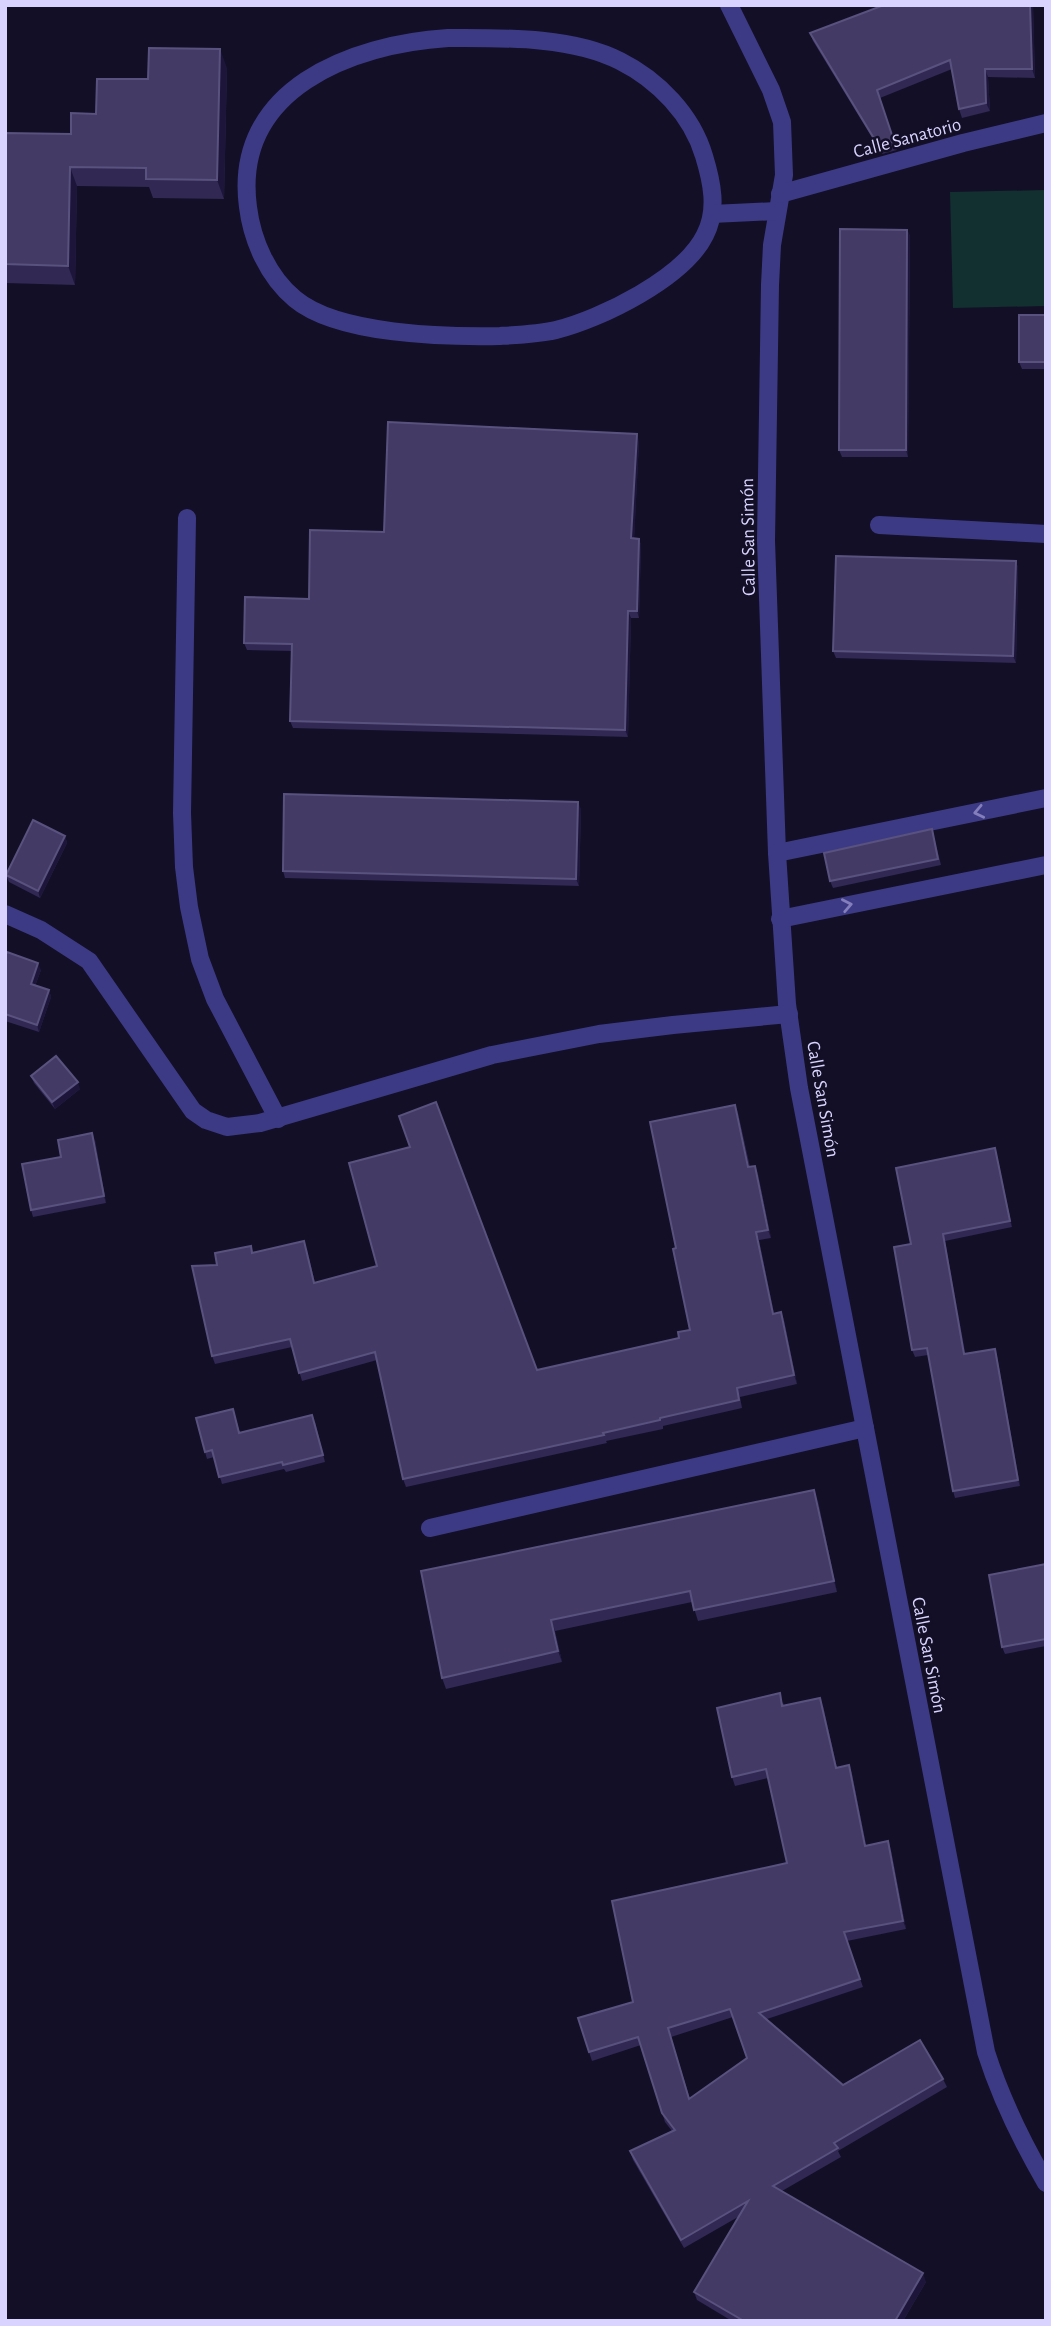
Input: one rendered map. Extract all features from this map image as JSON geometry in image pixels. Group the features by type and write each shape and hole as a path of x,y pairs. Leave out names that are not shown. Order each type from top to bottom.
{"street":[{"name":"Calle San Simón","path":"729,5 771,90 782,122 784,174 772,246 770,285 766,541 780,919 789,1014 802,1101 986,2052 1000,2096 1046,2183"},
{"path":"499,38 553,43 587,49 618,60 643,74 682,111 701,144 713,200 712,214 706,235 674,270 634,299 595,317 555,330 501,336 392,331 350,323 319,312 296,300 277,280 262,255 249,219 246,196 247,160 260,127 274,106 297,86 342,61 379,47 415,40 499,38"},
{"name":"Calle Sanatorio","path":"712,214 779,202 963,143 1046,122"},
{"path":"187,518 181,813 189,907 200,959 215,999 278,1119"},
{"path":"879,525 1046,534"},
{"path":"777,853 1046,798"},
{"path":"780,919 1046,865"},
{"path":"5,914 41,930 89,961 193,1111 206,1120 228,1127 278,1119 492,1055 611,1033 789,1014"},
{"path":"430,1528 865,1428"}],"green space":[{"path":"1046,190 1046,306 953,308 950,192"}],"building":[{"path":"884,5 1030,5 1032,69 985,69 986,103 959,109 950,60 877,90 894,141 878,145 810,33"},
{"path":"149,48 220,49 217,180 146,179 146,168 70,167 68,266 5,264 5,133 71,134 71,113 96,114 97,79 148,79"},
{"path":"840,229 907,230 906,450 839,450"},
{"path":"1019,315 1046,315 1046,362 1019,362"},
{"path":"388,422 637,434 631,538 639,539 637,611 628,611 625,730 290,721 292,644 244,643 245,597 309,599 310,530 384,532"},
{"path":"836,556 1016,561 1013,656 833,651"},
{"path":"284,794 578,802 576,879 283,871"},
{"path":"33,820 65,836 38,891 6,875"},
{"path":"932,829 938,859 830,881 824,853"},
{"path":"7,952 38,963 31,984 49,990 37,1025 5,1014"},
{"path":"56,1056 78,1082 52,1102 31,1076"},
{"path":"436,1102 537,1370 679,1338 678,1332 690,1330 650,1122 735,1105 748,1167 755,1166 768,1230 756,1232 773,1314 781,1312 794,1375 737,1388 739,1400 660,1418 603,1433 604,1435 403,1479 375,1352 299,1373 290,1339 212,1356 192,1266 217,1265 215,1253 251,1246 252,1253 304,1241 314,1283 377,1266 349,1163 410,1147 399,1116"},
{"path":"92,1133 104,1196 31,1210 22,1164 61,1157 58,1140"},
{"path":"995,1148 1010,1221 943,1234 964,1354 995,1349 1018,1480 953,1491 927,1348 912,1350 894,1247 911,1244 896,1168"},
{"path":"233,1409 239,1433 312,1415 323,1455 219,1477 212,1450 205,1452 196,1418"},
{"path":"814,1490 834,1581 694,1610 690,1591 551,1620 558,1651 442,1678 421,1571"},
{"path":"1046,1564 1046,1639 1002,1647 989,1575"},
{"path":"780,1693 782,1706 820,1698 836,1768 849,1765 865,1846 888,1841 903,1921 844,1932 860,1979 759,2013 843,2085 920,2040 943,2079 834,2143 838,2148 773,2186 923,2273 895,2321 744,2321 694,2292 748,2201 681,2240 630,2151 675,2130 662,2113 638,2037 589,2052 578,2018 633,2002 612,1901 787,1863 766,1769 732,1777 717,1708","holes":["730,2009 747,2058 689,2099 668,2028"]}]}
